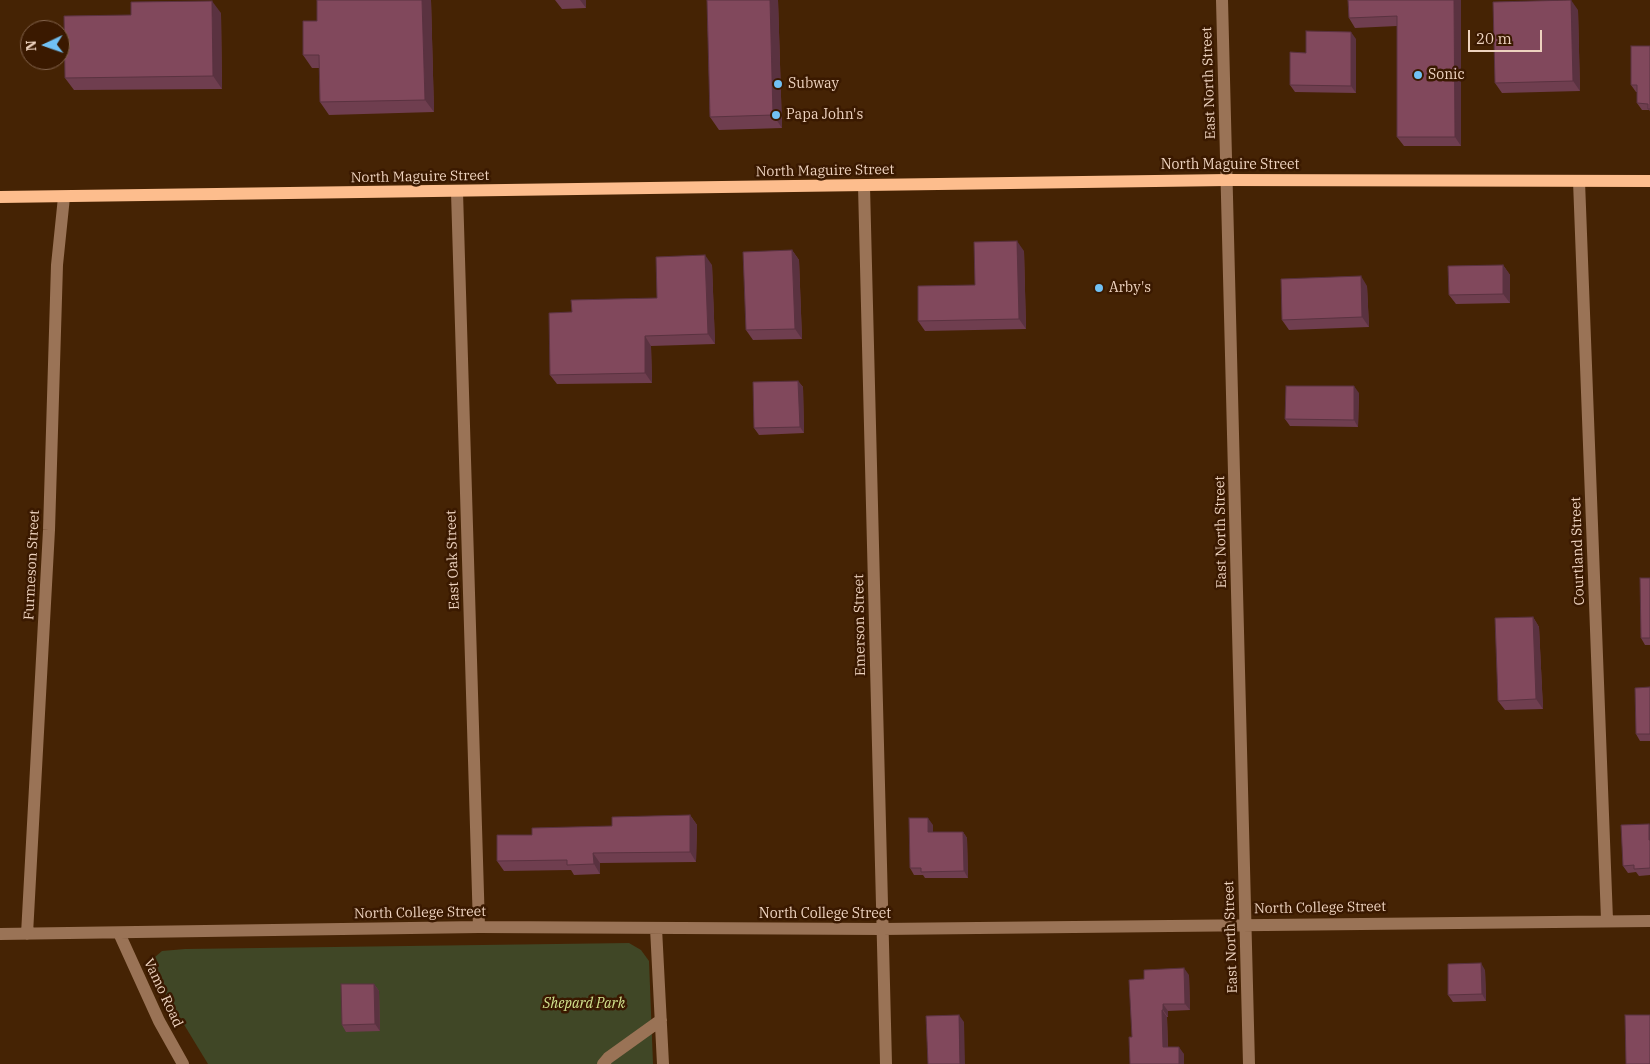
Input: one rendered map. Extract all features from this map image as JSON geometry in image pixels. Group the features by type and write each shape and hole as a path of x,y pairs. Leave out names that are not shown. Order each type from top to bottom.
{"main road":[{"name":"North Maguire Street","path":"0,197 1227,180 1650,181"}],"street":[{"name":"East North Street","path":"1222,0 1249,1064"},
{"name":"Courtland Street","path":"1579,181 1608,920"},
{"name":"Emerson Street","path":"864,186 886,1064"},
{"name":"East Oak Street","path":"457,192 479,927"},
{"name":"Furmeson Street","path":"27,934 49,530 57,265 64,197"},
{"name":"North College Street","path":"0,934 479,927 882,929 1650,921"},
{"path":"656,928 663,1064"},
{"name":"Vamo Road","path":"119,933 159,1021 183,1064"},
{"path":"603,1064 608,1058 661,1020"}],"green space":[{"name":"Shepard Park","path":"629,943 641,950 649,961 653,1064 208,1064 166,995 156,974 155,957 162,951 185,949"}],"building":[{"path":"317,0 422,0 425,100 320,102 319,55 303,55 303,21 317,21"},
{"path":"707,0 770,0 773,115 710,117"},
{"path":"1348,0 1454,0 1455,137 1397,137 1397,16 1349,18"},
{"path":"1571,0 1573,81 1495,83 1493,2"},
{"path":"212,1 213,76 65,78 65,70 70,70 70,20 64,20 64,16 131,15 131,2"},
{"path":"1306,31 1351,32 1351,86 1290,85 1290,52 1306,53"},
{"path":"1631,46 1650,46 1650,109 1648,109 1648,104 1637,103 1637,85 1631,85"},
{"path":"1017,241 1019,319 918,321 918,286 975,285 974,242"},
{"path":"792,250 795,329 746,330 743,252"},
{"path":"705,255 708,334 645,336 645,373 550,375 549,313 572,312 571,300 657,298 656,257"},
{"path":"1503,265 1503,294 1449,295 1448,266"},
{"path":"1361,276 1362,317 1282,320 1281,279"},
{"path":"798,381 800,427 754,428 753,382"},
{"path":"1286,386 1354,386 1354,420 1285,419"},
{"path":"1640,578 1650,578 1650,638 1641,638"},
{"path":"1533,617 1536,699 1498,701 1495,618"},
{"path":"1650,687 1650,734 1636,734 1635,688"},
{"path":"690,815 690,852 593,853 594,864 567,865 567,860 497,861 497,835 532,835 532,828 612,826 612,817"},
{"path":"909,818 928,818 928,832 963,832 964,871 921,872 921,868 910,868"},
{"path":"1649,824 1650,868 1634,869 1634,865 1623,866 1621,825"},
{"path":"1481,963 1482,994 1448,995 1448,964"},
{"path":"1184,968 1185,1004 1163,1004 1162,1010 1163,1047 1179,1047 1179,1064 1130,1064 1129,1037 1132,1037 1129,980 1144,979 1144,970"},
{"path":"341,984 374,984 375,1024 342,1025"},
{"path":"959,1015 960,1064 928,1064 926,1016"},
{"path":"1625,1015 1650,1015 1650,1064 1626,1064"}],"place":[{"name":"Sonic","path":"1418,75"},
{"name":"Subway","path":"778,84"},
{"name":"Papa John's","path":"776,115"},
{"name":"Arby's","path":"1099,288"}]}
